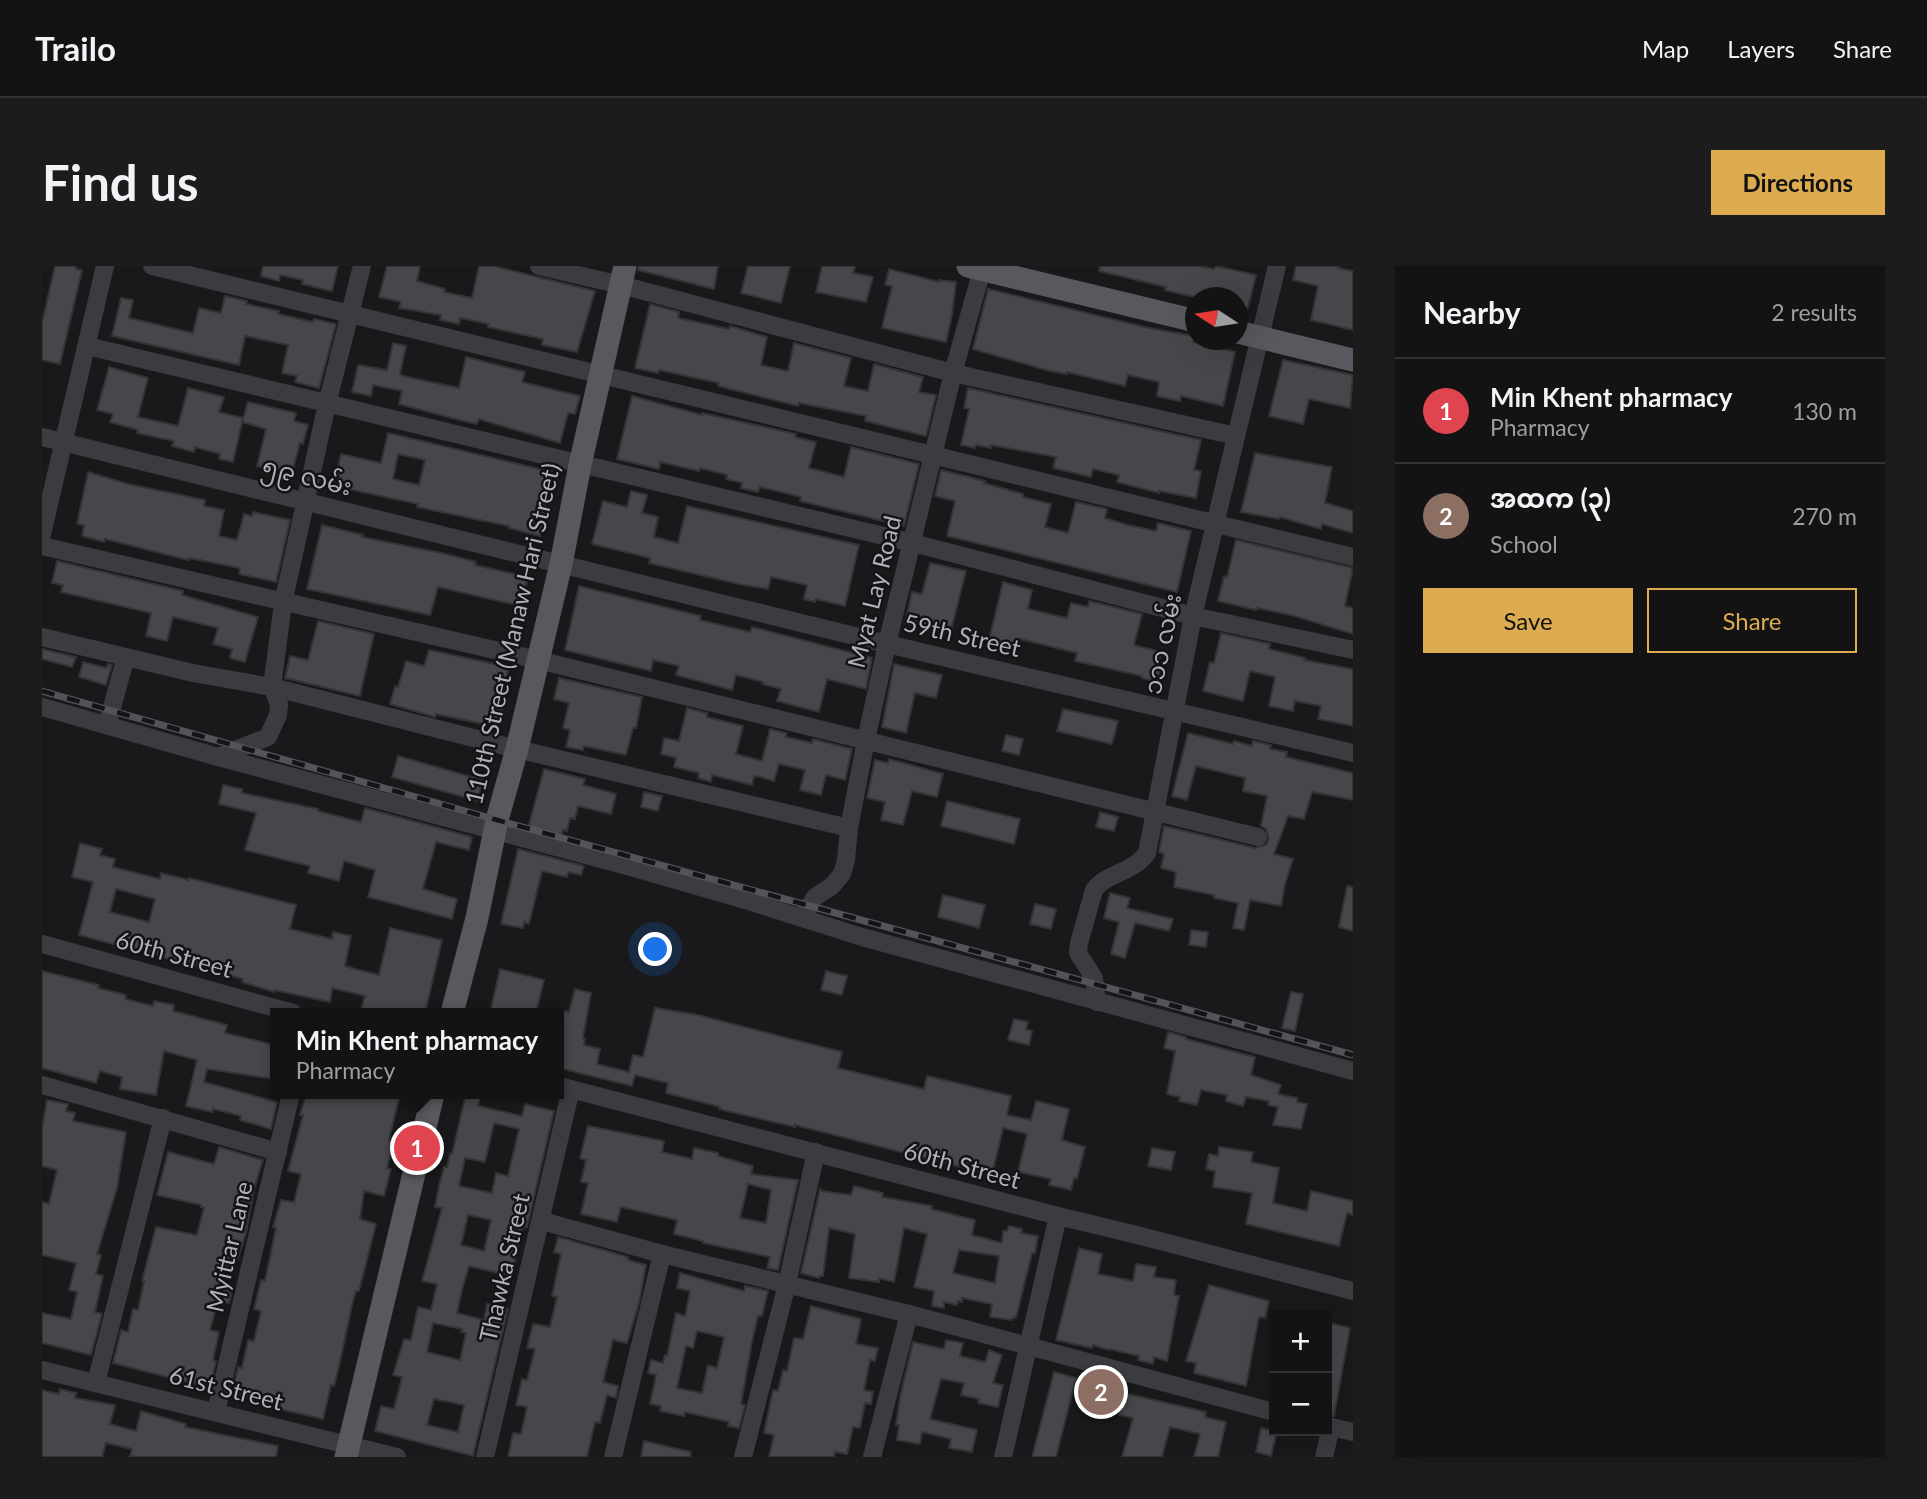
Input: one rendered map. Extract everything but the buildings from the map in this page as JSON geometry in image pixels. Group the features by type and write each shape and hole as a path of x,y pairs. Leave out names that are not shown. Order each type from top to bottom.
{"main road":[{"path":"978,267 1185,319"},
{"name":"110th Street (Manaw Hari Street)","path":"453,1008 561,564 580,465 623,276"},
{"path":"1248,334 1353,360"},
{"path":"347,1451 432,1099"}],"street":[{"path":"42,534 105,266"},
{"path":"152,266 1353,557"},
{"path":"219,757 268,737 278,715 279,704 272,687 283,603 327,404 362,266"},
{"path":"539,266 623,276 953,373 1236,436"},
{"name":"၁၁၁ လမ်း","path":"1097,1002 1094,978 1079,953 1079,943 1094,890 1099,883 1140,863 1147,853 1193,617 1277,266"},
{"name":"Myat Lay Road","path":"802,918 815,897 832,886 842,874 866,740 887,644 978,267"},
{"path":"87,346 913,543 1193,617 1353,650"},
{"name":"၅၉ လမ်း","path":"42,437 561,564"},
{"path":"42,546 538,660 1155,810 1258,838"},
{"name":"59th Street","path":"561,564 887,644 1353,753"},
{"path":"42,637 193,673 272,687 849,828"},
{"path":"107,724 126,657"},
{"path":"42,707 644,870 862,937 1353,1071"},
{"name":"60th Street","path":"42,944 275,1008"},
{"path":"42,1085 278,1152"},
{"name":"60th Street","path":"565,1088 1353,1291"},
{"name":"Myittar Lane","path":"216,1411 290,1099"},
{"name":"Thawka Street","path":"485,1457 542,1221 563,1099"},
{"path":"96,1383 163,1118"},
{"path":"743,1457 787,1284 816,1152"},
{"path":"1003,1457 1058,1216"},
{"path":"542,1221 662,1254 909,1314 1269,1411"},
{"path":"612,1457 662,1254"},
{"path":"872,1457 909,1314"},
{"name":"61st Street","path":"42,1370 216,1411 347,1451 397,1457"},
{"path":"1332,1427 1353,1432"},
{"path":"1324,1457 1327,1436"}],"railway":[{"path":"42,691 497,820 1353,1055"}],"place":[{"name":"Min Khent pharmacy","path":"417,1148"},
{"name":"အထက (၃)","path":"1101,1392"}]}
